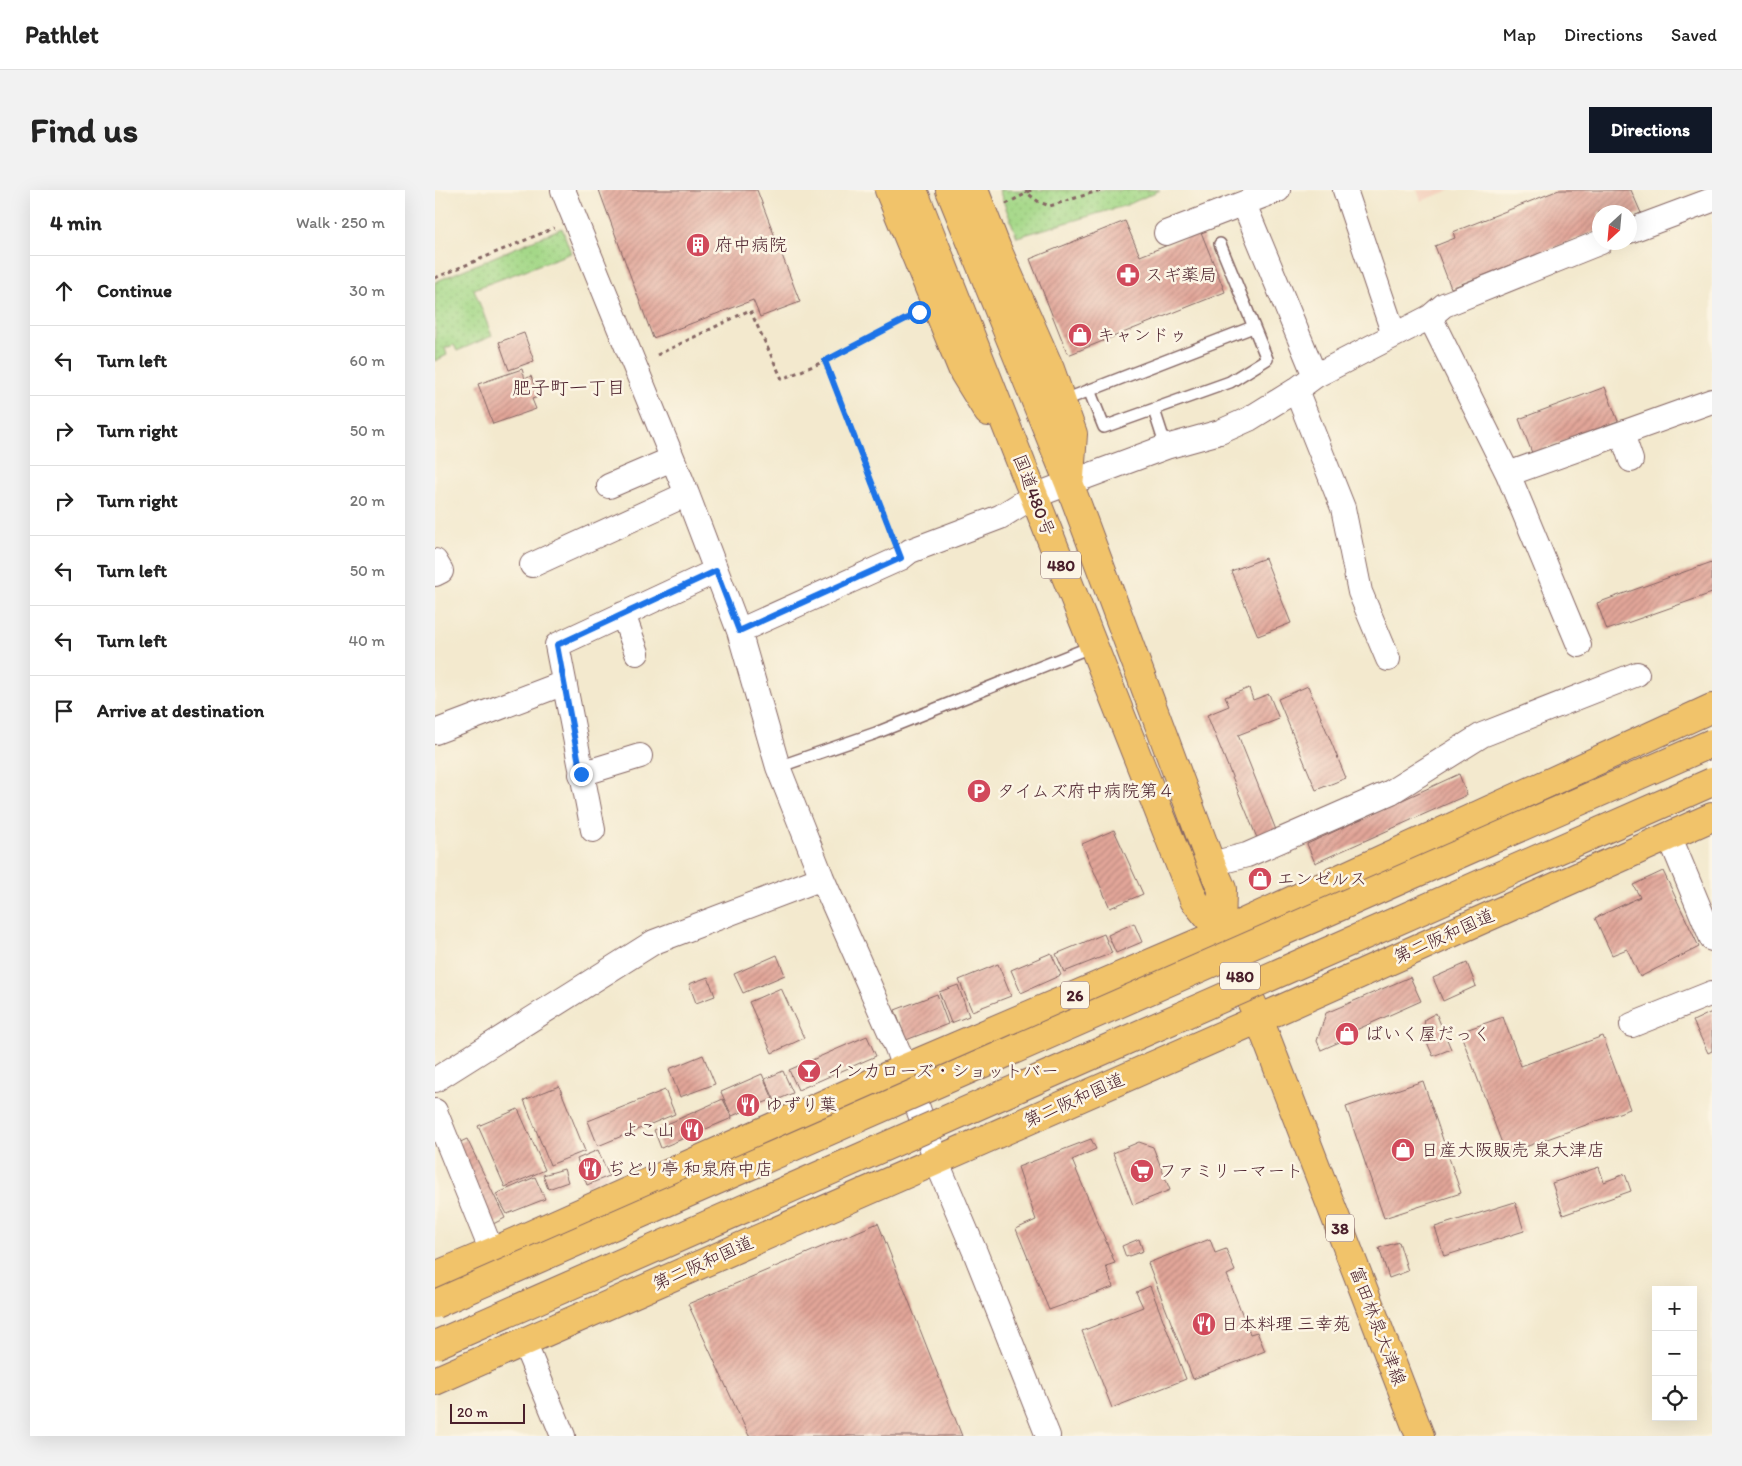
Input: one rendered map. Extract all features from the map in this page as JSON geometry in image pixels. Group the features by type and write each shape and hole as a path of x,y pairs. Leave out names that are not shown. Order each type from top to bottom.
{"main road":[{"name":"480","path":"889,190 964,373 975,393 1017,452"},
{"name":"国道480号","path":"913,190 1194,900 1221,933 1259,1019"},
{"name":"国道480号","path":"950,190 1069,483 1222,890 1221,933"},
{"name":"480","path":"974,190 997,250 1050,369 1073,434 1069,483"},
{"name":"26","path":"435,1276 903,1069 1221,933 1712,708"},
{"name":"26","path":"435,1304 1712,743"},
{"name":"第二阪和国道","path":"435,1345 1712,782"},
{"name":"第二阪和国道","path":"435,1381 1259,1019 1712,817"},
{"name":"富田林泉大津線","path":"1259,1019 1420,1436"}],"street":[{"path":"563,190 633,366 687,494 739,631 779,767 822,878 897,1048 936,1160 975,1252 1048,1436"},
{"path":"1166,233 1279,190"},
{"path":"1345,190 1394,335"},
{"path":"1637,228 1712,200"},
{"path":"1244,204 1306,383 1343,508 1360,592 1388,659"},
{"path":"739,631 901,558 910,551 1000,517 1034,496 1166,447 1220,432 1249,419 1306,383 1430,317 1444,305 1592,246"},
{"path":"1430,317 1509,474 1579,645"},
{"path":"1509,474 1712,401"},
{"path":"1622,434 1631,460"},
{"path":"609,486 672,459"},
{"path":"532,565 687,494"},
{"path":"435,560 441,571 435,574"},
{"path":"593,830 557,645 716,571"},
{"path":"623,614 637,653"},
{"path":"1211,864 1247,855 1391,792 1482,735 1637,674"},
{"path":"435,732 564,683"},
{"path":"581,774 639,756"},
{"path":"1669,835 1712,939"},
{"path":"435,1080 654,942 822,878"},
{"path":"1633,1025 1712,993"},
{"path":"435,1111 492,1252"},
{"path":"524,1342 563,1436"}],"lane":[{"path":"1089,390 1104,427 1229,382 1267,359 1220,244"},
{"path":"1062,401 1253,327"},
{"path":"1154,410 1166,447"},
{"path":"779,767 893,726 1093,646"}],"path":[{"path":"1004,205 1031,190"},
{"path":"1026,192 1039,202 1050,206 1101,190"},
{"path":"435,278 557,227"},
{"path":"633,366 750,310 782,379 825,361 919,312"},
{"path":"825,361 901,558"}],"shaded area":[{"path":"1417,190 1451,190 1421,201"}],"green space":[{"path":"999,190 1160,190 1127,205 1017,237"},
{"path":"562,228 571,253 474,289 492,336 457,351 454,345 445,348 447,355 435,361 435,282"}],"building":[{"name":"府中病院","path":"599,190 757,190 800,302 760,317 753,300 653,338"},
{"path":"1559,190 1631,190 1641,213 1637,215 1637,205 1592,205 1592,233 1451,288 1435,246 1455,238 1453,232"},
{"name":"スギ薬局","path":"1125,221 1140,256 1201,232 1225,292 1068,355 1030,259"},
{"path":"524,333 534,361 509,370 499,342"},
{"path":"522,369 525,379 531,376 538,397 532,399 536,409 493,424 478,384"},
{"path":"1605,387 1618,421 1532,453 1519,419"},
{"path":"1265,558 1291,623 1258,636 1231,571"},
{"path":"1712,562 1712,593 1607,630 1597,603"},
{"path":"1308,686 1346,778 1316,790 1278,699"},
{"path":"1249,688 1253,700 1269,694 1279,719 1238,735 1276,830 1257,838 1207,715 1229,706 1225,697"},
{"path":"1459,774 1467,795 1315,863 1307,844"},
{"path":"1114,830 1143,894 1110,908 1082,844"},
{"path":"1663,871 1699,947 1640,977 1627,949 1612,955 1595,918 1640,897 1633,885"},
{"path":"1134,923 1142,942 1116,953 1108,935"},
{"path":"1104,934 1112,953 1064,972 1056,954"},
{"path":"1051,953 1061,975 1021,993 1011,970"},
{"path":"777,955 785,975 743,993 734,974"},
{"path":"1467,963 1476,986 1443,1001 1433,978"},
{"path":"998,964 1011,996 972,1011 959,980"},
{"path":"708,977 715,996 696,1003 689,984"},
{"path":"1410,977 1421,1001 1356,1030 1358,1034 1321,1050 1317,1041 1326,1013"},
{"path":"958,985 969,1016 951,1023 939,992"},
{"path":"781,988 804,1038 772,1053 749,1002"},
{"path":"937,994 948,1024 906,1040 895,1010"},
{"path":"1712,1012 1712,1051 1708,1053 1693,1021"},
{"path":"1436,1013 1451,1049 1433,1056 1423,1033 1425,1019"},
{"path":"1503,1017 1521,1066 1603,1036 1630,1109 1506,1154 1460,1032"},
{"path":"867,1036 876,1056 798,1090 789,1070"},
{"path":"703,1055 715,1084 680,1097 669,1069"},
{"path":"783,1071 793,1093 775,1101 765,1079"},
{"path":"762,1074 773,1099 732,1116 721,1092"},
{"name":"日産大阪販売 泉大津店","path":"1423,1081 1461,1193 1384,1218 1346,1107"},
{"path":"559,1086 585,1151 550,1165 524,1100"},
{"path":"665,1090 675,1114 598,1146 588,1121"},
{"path":"723,1099 732,1118 661,1148 654,1130"},
{"path":"518,1109 545,1170 505,1187 478,1126"},
{"path":"467,1139 505,1218 489,1226 456,1144"},
{"path":"1091,1139 1096,1149 1072,1160 1115,1263 1106,1266 1113,1287 1049,1310 1016,1229 1036,1220 1018,1167"},
{"name":"ファミリーマート","path":"1139,1142 1153,1147 1170,1190 1133,1205 1113,1153"},
{"path":"598,1150 609,1176 587,1185 577,1159"},
{"path":"1599,1167 1604,1182 1625,1174 1631,1191 1563,1215 1552,1183"},
{"path":"564,1169 568,1182 548,1189 543,1175"},
{"path":"535,1177 545,1199 507,1214 496,1194"},
{"path":"1515,1202 1524,1231 1444,1256 1435,1227"},
{"path":"878,1223 962,1436 749,1436 688,1304"},
{"path":"1139,1239 1143,1251 1126,1257 1122,1246"},
{"path":"1210,1239 1215,1253 1226,1249 1235,1271 1227,1275 1250,1334 1257,1332 1265,1351 1193,1379 1148,1263"},
{"path":"1399,1242 1408,1271 1389,1278 1379,1248"},
{"path":"1150,1286 1186,1379 1112,1408 1082,1331 1143,1307 1136,1292"}],"place":[{"name":"府中病院","path":"698,245"},
{"name":"スギ薬局","path":"1128,275"},
{"name":"キャンドゥ","path":"1080,335"},
{"name":"タイムズ府中病院第４","path":"979,791"},
{"name":"エンゼルス","path":"1260,879"},
{"name":"ばいく屋だっく","path":"1347,1034"},
{"name":"インカローズ・ショットバー","path":"809,1071"},
{"name":"ゆずり葉","path":"748,1105"},
{"name":"よこ山","path":"692,1130"},
{"name":"日産大阪販売 泉大津店","path":"1403,1150"},
{"name":"ぢどり亭 和泉府中店","path":"590,1169"},
{"name":"ファミリーマート","path":"1142,1171"},
{"name":"日本料理 三幸苑","path":"1204,1324"}],"district":[{"name":"肥子町一丁目","path":"569,387"}],"route":[{"path":"581,774 557,645 716,571 739,631 901,558 825,361 919,312"}]}
